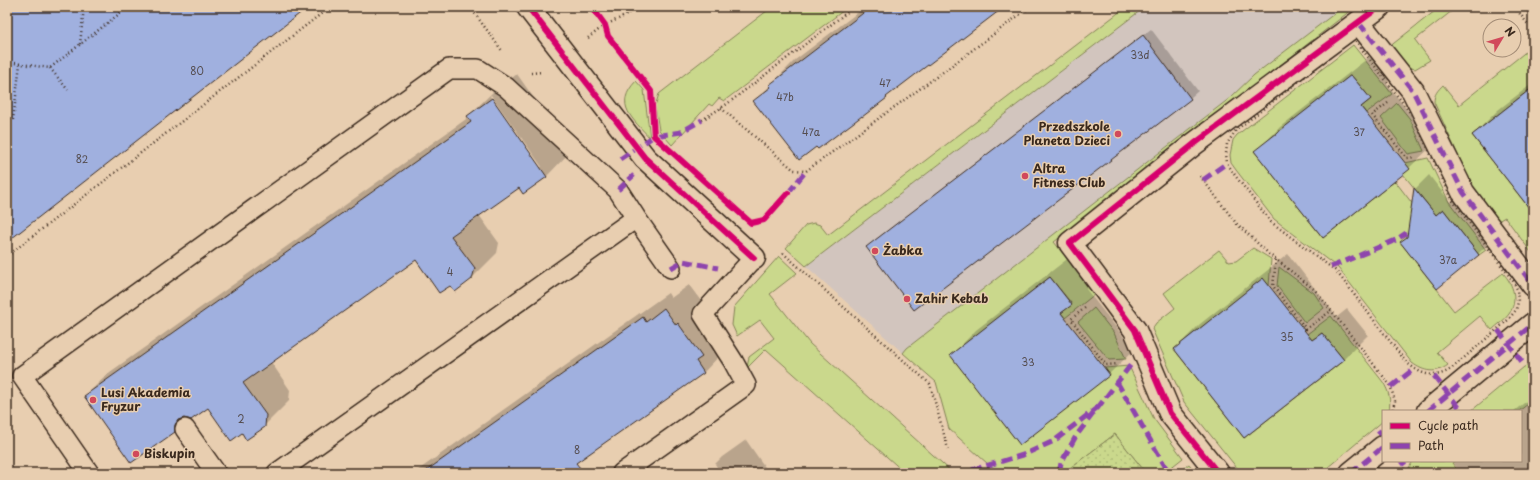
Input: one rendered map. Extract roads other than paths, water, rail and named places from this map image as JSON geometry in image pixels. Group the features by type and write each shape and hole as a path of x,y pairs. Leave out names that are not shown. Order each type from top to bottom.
{"street":[{"path":"528,7 646,158 754,258"},
{"path":"1218,473 1170,413 1135,330 1070,243 1183,153 1379,7"},
{"path":"1359,23 1413,91 1463,192 1533,285"},
{"path":"1429,410 1533,324"},
{"path":"1352,473 1382,448"}],"lane":[{"path":"89,473 22,376 449,69 478,69 506,87 618,190 671,268"},
{"path":"277,473 636,218"},
{"path":"622,473 746,385 733,361 703,314 754,258"},
{"path":"185,429 216,473"}],"place":[{"name":"Przedszkole Planeta Dzieci","path":"1118,134"},
{"name":"Altra Fitness Club","path":"1025,176"},
{"name":"Żabka","path":"875,251"},
{"name":"Zahir Kebab","path":"907,299"},
{"name":"Lusi Akademia Fryzur","path":"93,400"},
{"name":"Biskupin","path":"136,454"}]}
